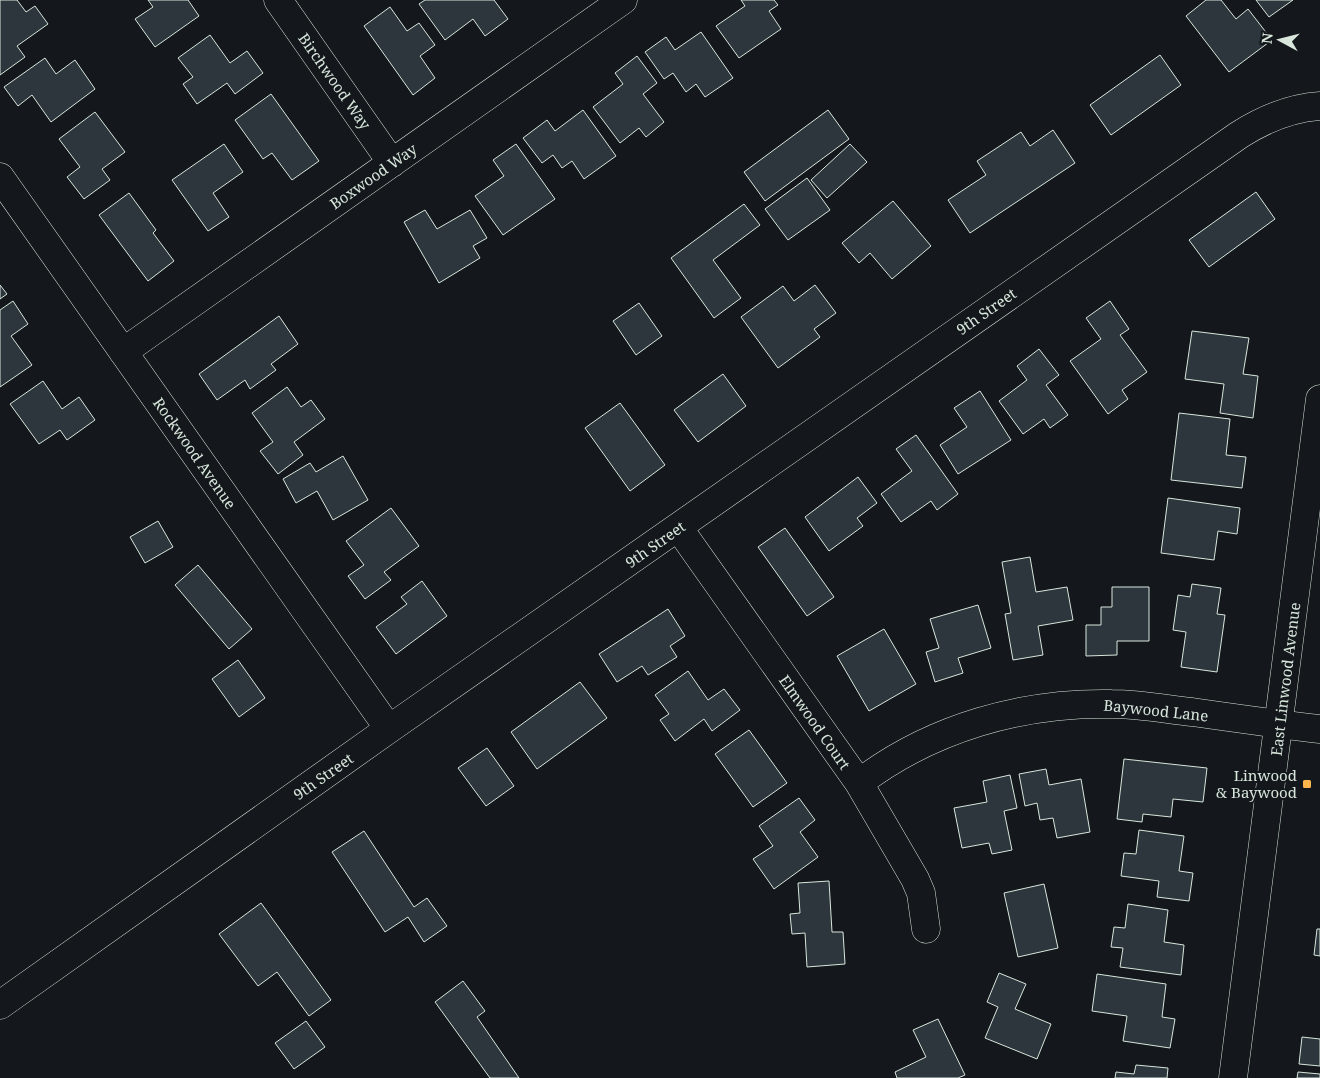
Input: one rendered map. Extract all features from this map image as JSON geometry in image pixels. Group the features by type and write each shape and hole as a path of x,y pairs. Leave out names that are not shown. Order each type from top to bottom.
{"street":[{"name":"Birchwood Way","path":"278,0 392,163"},
{"name":"Boxwood Way","path":"123,352 623,0"},
{"name":"9th Street","path":"0,1005 678,527 1240,135 1275,116 1301,108 1320,106"},
{"name":"Rockwood Avenue","path":"0,176 389,730"},
{"name":"East Linwood Avenue","path":"1233,1078 1320,399"},
{"name":"Elmwood Court","path":"678,527 859,783 915,879 921,893 926,929"},
{"name":"Baywood Lane","path":"859,783 894,759 948,733 1006,715 1050,706 1127,704 1320,729"}],"building":[{"path":"0,0 17,0 26,12 35,6 48,24 17,46 25,57 0,75"},
{"path":"148,0 188,0 199,16 155,47 135,19 153,7"},
{"path":"425,0 494,0 508,19 485,36 473,19 445,40 419,4"},
{"path":"741,0 774,0 778,5 769,11 781,29 739,58 716,26 745,6"},
{"path":"1206,0 1221,0 1236,19 1248,9 1272,40 1229,72 1186,16"},
{"path":"1256,0 1293,0 1269,17"},
{"path":"390,7 407,31 419,23 435,45 420,56 435,78 413,95 364,26"},
{"path":"701,32 733,78 705,97 696,84 686,92 673,73 664,79 645,52 666,37 675,50"},
{"path":"210,35 230,63 247,51 263,73 235,94 227,83 197,104 183,84 193,77 178,58"},
{"path":"1160,55 1181,85 1111,135 1090,105"},
{"path":"637,56 657,83 643,94 664,122 646,137 639,128 620,143 593,107 623,84 615,73"},
{"path":"45,58 56,74 75,60 95,89 51,122 32,95 18,106 4,87"},
{"path":"271,94 319,161 292,180 272,153 263,159 235,120"},
{"path":"583,110 616,156 584,179 572,161 562,168 553,155 542,163 523,138 547,120 555,131"},
{"path":"828,110 849,139 765,201 744,172"},
{"path":"95,112 125,152 102,169 110,180 84,199 67,177 80,167 59,139"},
{"path":"1053,130 1075,163 970,233 948,200 986,175 977,161 1021,132 1030,146"},
{"path":"224,144 243,172 213,193 229,217 208,231 172,180"},
{"path":"516,144 555,199 503,235 475,196 504,176 493,160"},
{"path":"850,144 867,162 827,198 811,180"},
{"path":"807,178 830,210 788,240 765,209"},
{"path":"1256,192 1275,219 1209,267 1189,240"},
{"path":"129,193 156,230 153,233 174,261 148,281 99,215"},
{"path":"893,201 931,246 892,279 870,253 859,263 842,243"},
{"path":"744,204 760,225 713,260 741,298 714,318 671,258"},
{"path":"425,210 437,229 470,210 487,238 473,246 480,258 439,283 404,222"},
{"path":"0,285 7,294 0,299"},
{"path":"815,285 836,313 814,329 820,337 778,368 741,317 783,286 794,301"},
{"path":"13,301 28,324 11,336 32,365 0,387 0,310"},
{"path":"1110,301 1129,329 1120,335 1147,372 1122,390 1128,399 1108,414 1070,361 1101,339 1086,318"},
{"path":"639,303 662,336 636,355 613,321"},
{"path":"279,316 298,344 271,364 276,370 250,389 245,380 217,400 199,374"},
{"path":"1192,331 1249,338 1243,374 1258,376 1253,418 1220,413 1224,384 1185,379"},
{"path":"1039,349 1059,375 1046,385 1068,415 1050,428 1044,419 1023,434 999,401 1027,380 1017,366"},
{"path":"723,374 746,406 698,442 674,410"},
{"path":"43,381 62,409 79,397 95,420 67,440 60,430 39,444 10,404"},
{"path":"287,387 301,407 311,400 325,419 294,442 303,455 278,474 260,451 273,442 252,413"},
{"path":"980,391 1011,440 958,474 940,445 967,427 954,408"},
{"path":"620,403 665,465 630,491 585,428"},
{"path":"1179,413 1230,419 1226,455 1246,457 1242,488 1171,480"},
{"path":"916,435 958,494 937,510 931,501 901,522 881,494 912,471 896,449"},
{"path":"343,456 368,500 333,520 317,491 296,503 283,479 310,463 316,472"},
{"path":"858,477 877,503 857,518 863,526 829,551 805,517"},
{"path":"1168,498 1240,508 1237,534 1218,531 1214,560 1161,553"},
{"path":"391,508 419,546 384,572 391,580 365,599 348,576 364,565 346,541"},
{"path":"158,521 173,547 145,563 130,537"},
{"path":"785,528 834,597 807,616 758,547"},
{"path":"1030,557 1036,592 1067,587 1073,620 1038,626 1043,655 1013,660 1005,614 1011,613 1002,562"},
{"path":"198,565 252,629 229,649 175,585"},
{"path":"422,581 447,616 396,654 376,627 407,604 401,597"},
{"path":"1192,584 1221,588 1217,614 1225,615 1217,672 1181,667 1186,632 1173,630 1178,595 1190,597"},
{"path":"1112,587 1149,587 1149,641 1117,641 1117,655 1086,656 1086,625 1101,625 1101,607 1112,607"},
{"path":"978,605 991,648 958,658 963,673 935,682 926,652 939,648 930,619"},
{"path":"668,609 685,636 670,646 677,657 648,675 642,666 617,682 599,654"},
{"path":"884,629 916,684 869,711 837,656"},
{"path":"238,660 265,698 239,717 212,679"},
{"path":"688,671 708,700 724,689 740,710 712,731 704,719 675,741 660,720 669,714 655,695"},
{"path":"580,682 607,718 537,769 511,732"},
{"path":"749,730 787,783 753,807 715,754"},
{"path":"487,748 514,786 486,806 458,768"},
{"path":"1124,759 1207,768 1203,802 1173,799 1171,817 1143,814 1142,822 1117,819"},
{"path":"1046,769 1049,785 1081,779 1090,832 1057,838 1053,818 1040,820 1037,803 1025,806 1019,774"},
{"path":"1010,775 1017,808 1004,811 1012,850 992,854 989,843 962,848 954,808 987,802 983,781"},
{"path":"799,798 815,820 800,832 818,857 774,889 753,859 773,846 759,826"},
{"path":"1139,830 1184,836 1179,871 1193,873 1189,901 1157,897 1159,881 1121,876 1124,853 1136,854"},
{"path":"364,831 414,907 427,898 447,926 424,942 408,917 385,932 332,852"},
{"path":"829,881 832,932 843,932 845,964 807,967 805,933 792,934 790,914 800,913 798,883"},
{"path":"1044,884 1058,948 1018,957 1004,893"},
{"path":"261,903 331,1000 309,1016 277,972 258,986 219,934"},
{"path":"1128,904 1168,910 1164,942 1184,945 1181,975 1120,967 1123,948 1111,947 1114,927 1125,928"},
{"path":"1317,929 1320,929 1320,956 1314,955"},
{"path":"999,973 1026,984 1015,1009 1051,1024 1037,1059 985,1038 998,1007 987,1002"},
{"path":"1097,974 1166,984 1162,1017 1175,1019 1170,1048 1123,1041 1127,1016 1092,1011"},
{"path":"463,981 485,1011 477,1017 519,1078 490,1078 435,1002"},
{"path":"938,1019 965,1075 958,1078 897,1078 895,1072 926,1057 913,1030"},
{"path":"306,1021 325,1047 294,1069 275,1043"},
{"path":"1302,1037 1320,1039 1320,1066 1299,1064"},
{"path":"1136,1065 1168,1068 1167,1078 1115,1078 1116,1072 1134,1074"},
{"path":"1298,1072 1320,1074 1320,1078 1297,1078"}],"place":[{"name":"Linwood & Baywood","path":"1307,784"}]}
